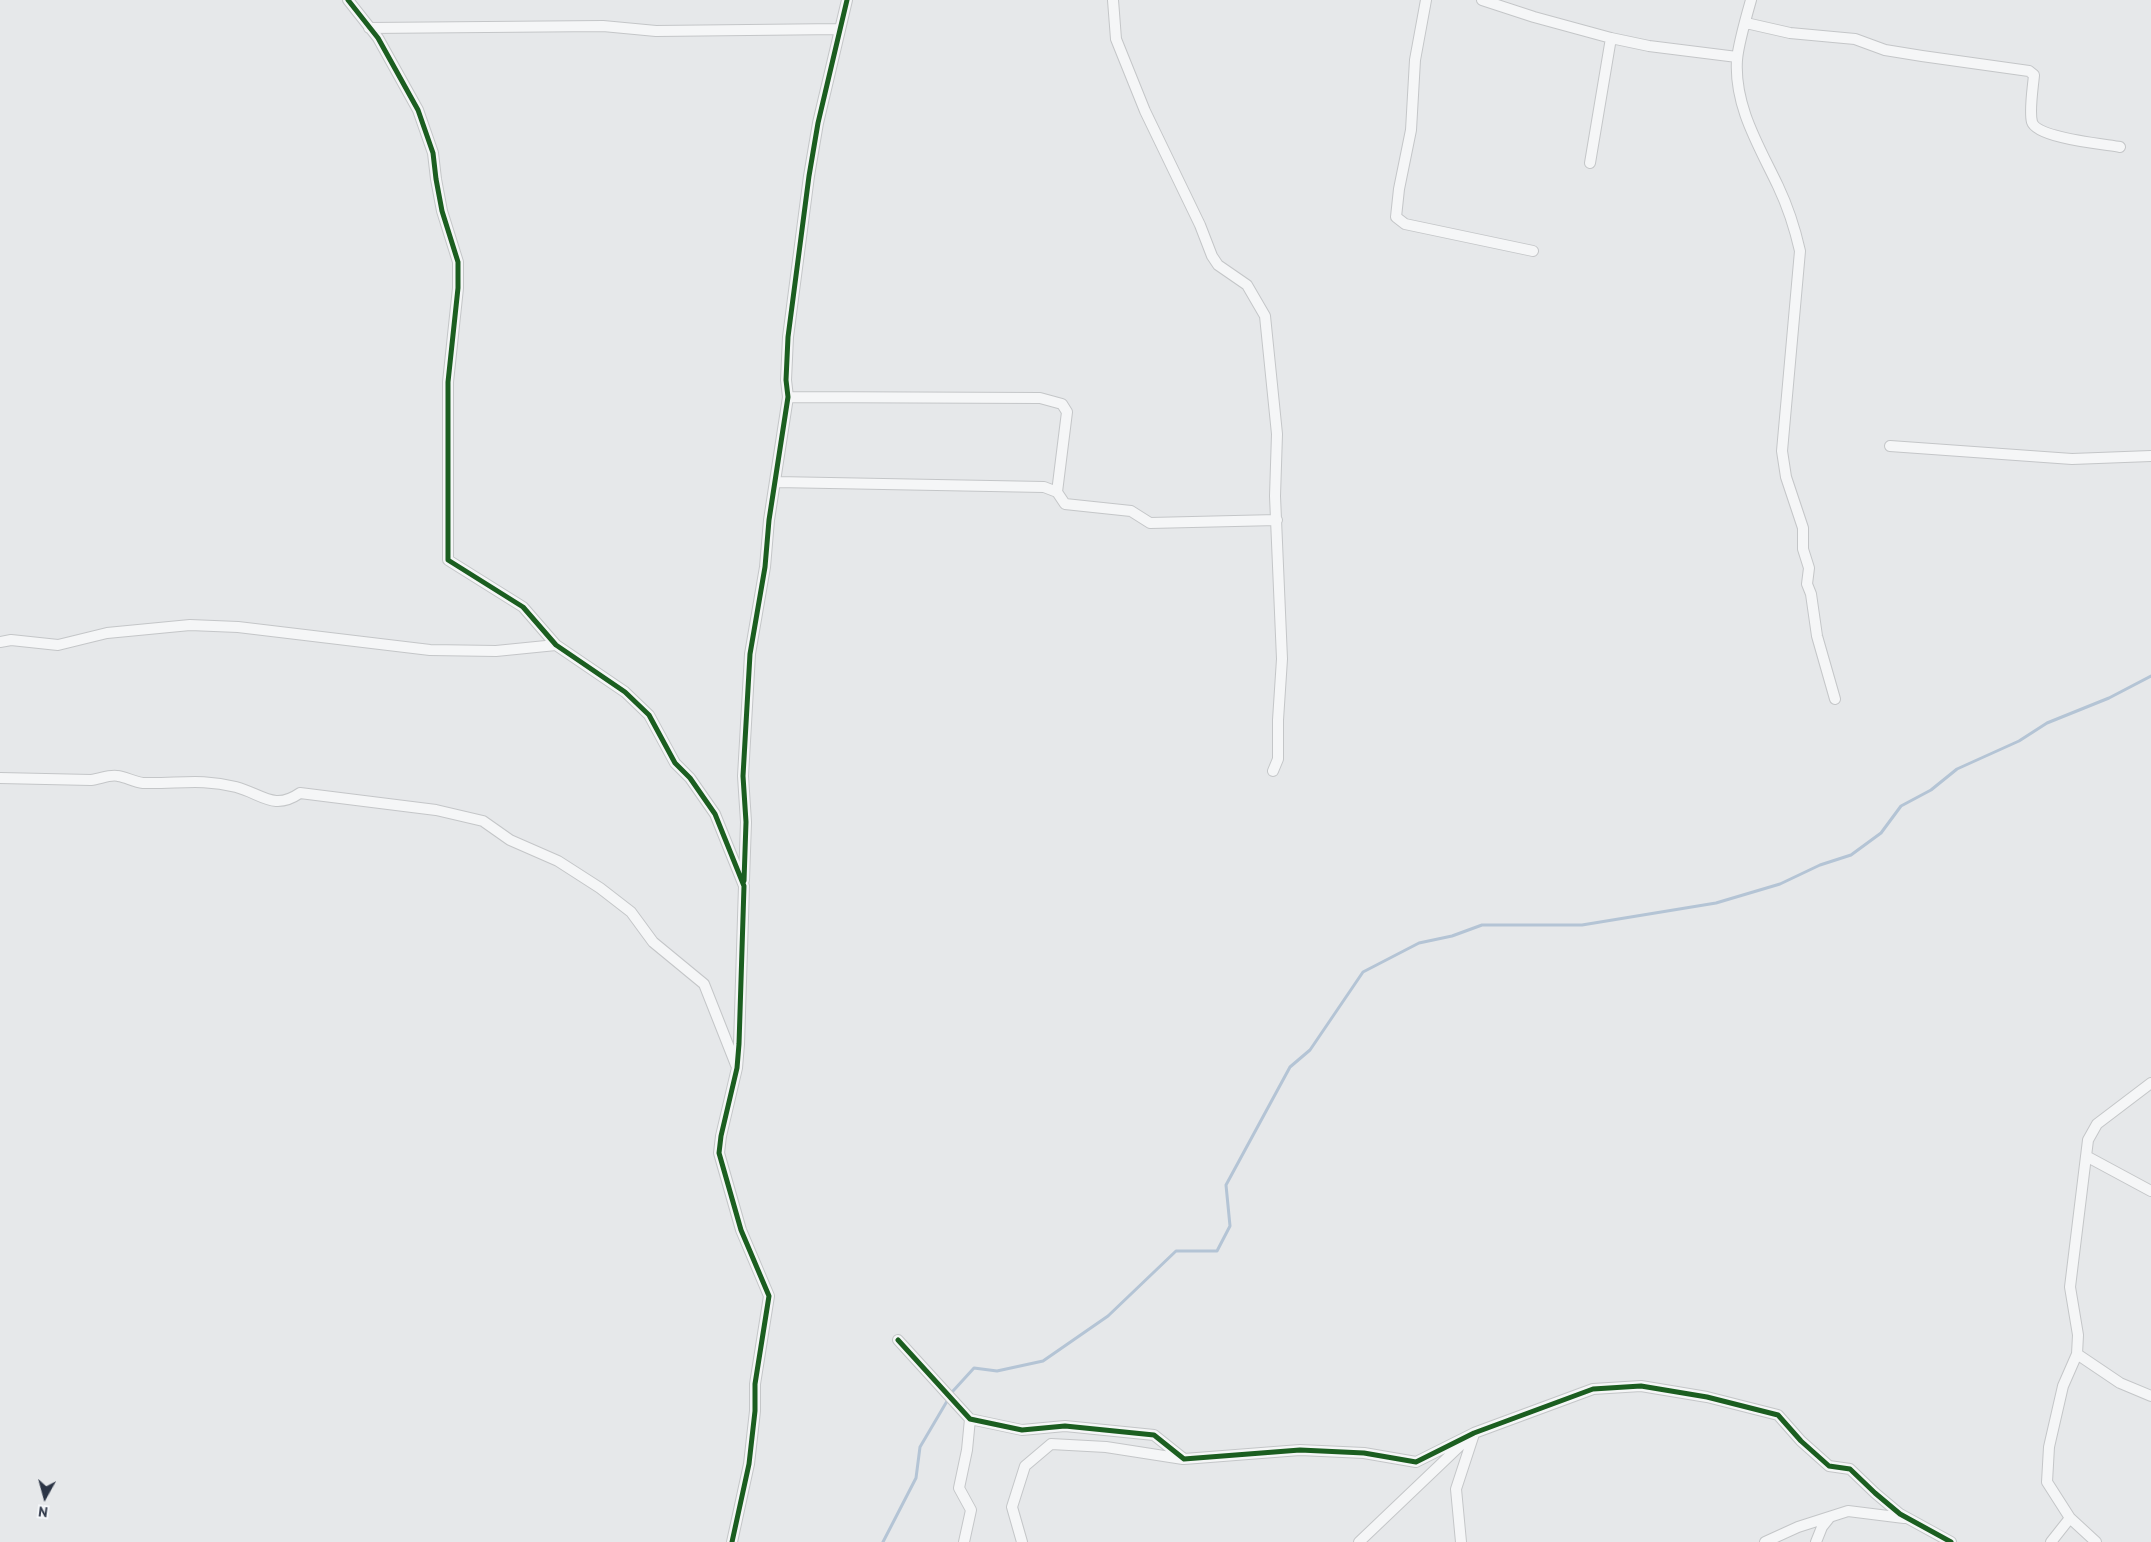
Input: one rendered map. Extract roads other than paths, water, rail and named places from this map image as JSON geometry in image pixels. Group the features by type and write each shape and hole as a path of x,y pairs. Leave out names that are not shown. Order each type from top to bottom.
{"street":[{"path":"348,0 378,38 418,110 433,153 442,211 458,262 458,288 448,382 448,560 523,607 556,645 625,692 649,715 675,763 690,778 715,814 744,886"},
{"path":"732,1542 749,1464 755,1411 755,1384 769,1296 741,1230 719,1153 721,1136 737,1068 746,822 743,776 750,654 765,566 769,520 788,397 786,380 788,337 809,176 818,123 846,0"},
{"path":"1113,0 1116,39 1145,111 1200,225 1212,256 1218,265 1247,286 1265,316 1278,434 1275,468 1282,659 1278,720 1278,759 1273,771"},
{"path":"1426,0 1415,60 1411,130 1399,189 1396,217 1405,224 1533,251"},
{"path":"1482,0 1534,17 1611,38 1649,46 1737,57"},
{"path":"1751,0 1737,57 1737,72 1743,104 1754,139 1779,187 1794,225 1800,251 1782,450 1786,477 1803,528 1803,549 1809,568 1807,584 1811,594 1817,636 1834,698"},
{"path":"1746,23 1790,33 1855,39 1885,50 2029,71 2034,75 2032,121 2036,128 2049,134 2120,147"},
{"path":"369,28 604,26 656,31 840,29"},
{"path":"1590,162 1611,38"},
{"path":"788,397 1040,398 1062,404 1067,412 1057,492"},
{"path":"1890,446 2072,459 2151,456"},
{"path":"776,482 1044,487 1057,492 1065,504 1131,511 1150,523 1278,520"},
{"path":"0,642 11,640 58,645 107,633 190,625 238,627 430,650 496,651 556,645"},
{"path":"0,778 91,780 104,779 111,776 142,783 205,780 248,791 276,802 290,800 300,793 335,796 436,810 483,821 510,840 558,861 600,888 631,912 653,942 704,984 737,1068"},
{"path":"2096,1542 2070,1518 2047,1482 2049,1447 2062,1386 2077,1354 2078,1335 2070,1287 2088,1140 2097,1124 2151,1083"},
{"path":"2086,1156 2151,1191"},
{"path":"898,1340 970,1419 1022,1430 1065,1426 1154,1435 1184,1459"},
{"path":"2077,1354 2120,1383 2151,1396"},
{"path":"1022,1542 1012,1506 1024,1466 1051,1444 1106,1447 1184,1459 1300,1450 1364,1453 1416,1462 1474,1433 1593,1389 1641,1386 1707,1397 1778,1416 1801,1441 1830,1466 1850,1469 1875,1494 1908,1518 1951,1542"},
{"path":"964,1542 971,1510 959,1488 967,1450 970,1419"},
{"path":"1359,1542 1474,1433"},
{"path":"1461,1542 1456,1489 1474,1433"},
{"path":"1766,1542 1798,1527 1848,1511 1908,1518"},
{"path":"1816,1542 1822,1527 1830,1517"},
{"path":"2051,1542 2070,1518"}],"waterway":[{"path":"883,1542 916,1478 920,1447 953,1391 974,1368 997,1371 1043,1361 1108,1316 1176,1251 1217,1251 1230,1226 1226,1185 1290,1067 1310,1050 1363,972 1419,943 1452,936 1482,925 1582,925 1716,903 1780,884 1820,865 1851,855 1881,833 1901,806 1931,790 1957,769 2019,741 2047,723 2109,698 2151,676"}]}
